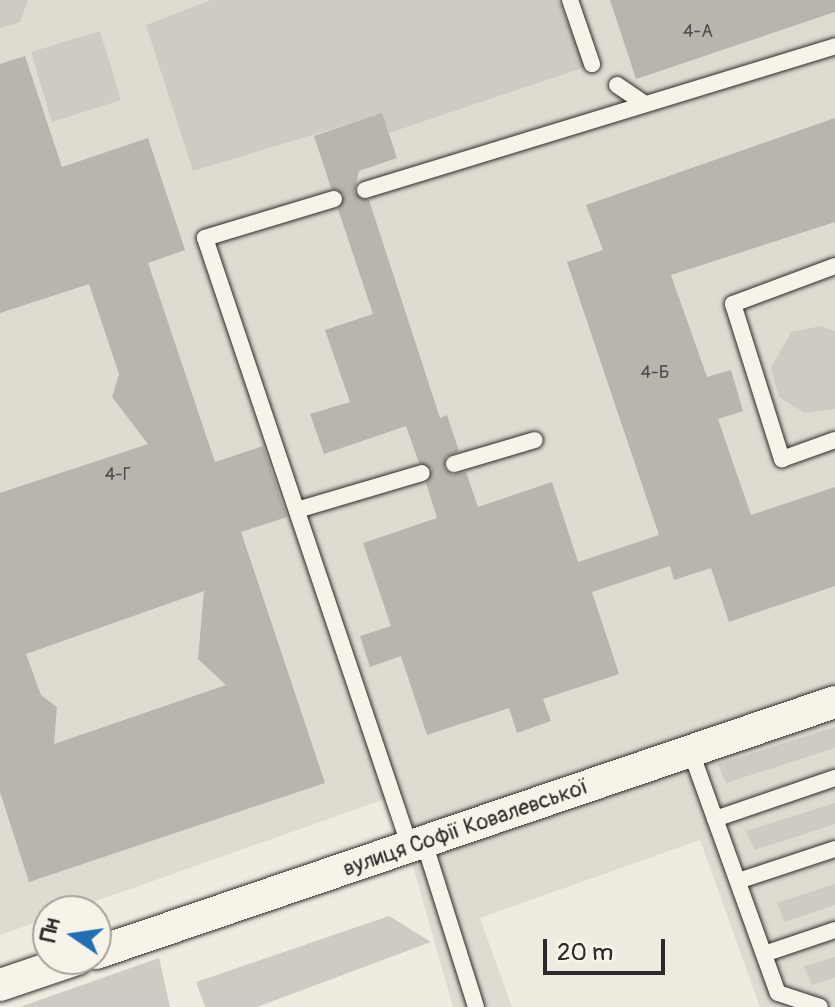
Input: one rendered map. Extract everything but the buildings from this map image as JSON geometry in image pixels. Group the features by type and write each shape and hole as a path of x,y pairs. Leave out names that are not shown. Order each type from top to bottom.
{"street":[{"name":"вулиця Софії Ковалевської","path":"112,948 835,702"},
{"path":"0,985 32,974"}],"lane":[{"path":"570,0 592,64"},
{"path":"365,190 835,46"},
{"path":"617,85 645,104"},
{"path":"334,199 205,238 297,510 476,1007"},
{"path":"835,266 733,304 782,459 835,440"},
{"path":"454,464 535,440"},
{"path":"297,510 422,473"},
{"path":"691,752 778,993 822,1007 835,1004"},
{"path":"715,819 835,778"},
{"path":"738,881 835,849"},
{"path":"764,954 835,930"}],"shaded area":[{"path":"0,0 835,0 835,1007 760,1007 700,840 480,918 512,1007 453,1007 393,796 112,895 32,895 32,924 0,935"},
{"path":"0,0 28,0 20,22 0,28"},
{"path":"211,0 558,0 585,67 389,133 382,114 193,171 146,25"},
{"path":"100,31 121,100 52,122 31,52"},
{"path":"821,326 835,331 835,409 805,413 779,397 771,368 791,332"},
{"path":"835,727 835,748 726,783 718,764"},
{"path":"835,803 835,824 755,850 746,831"},
{"path":"835,884 835,905 785,922 777,903"},
{"path":"389,916 431,942 257,1007 205,1007 196,982"},
{"path":"835,957 835,978 812,985 804,966"},
{"path":"159,958 170,1007 20,1007 112,975"}]}
